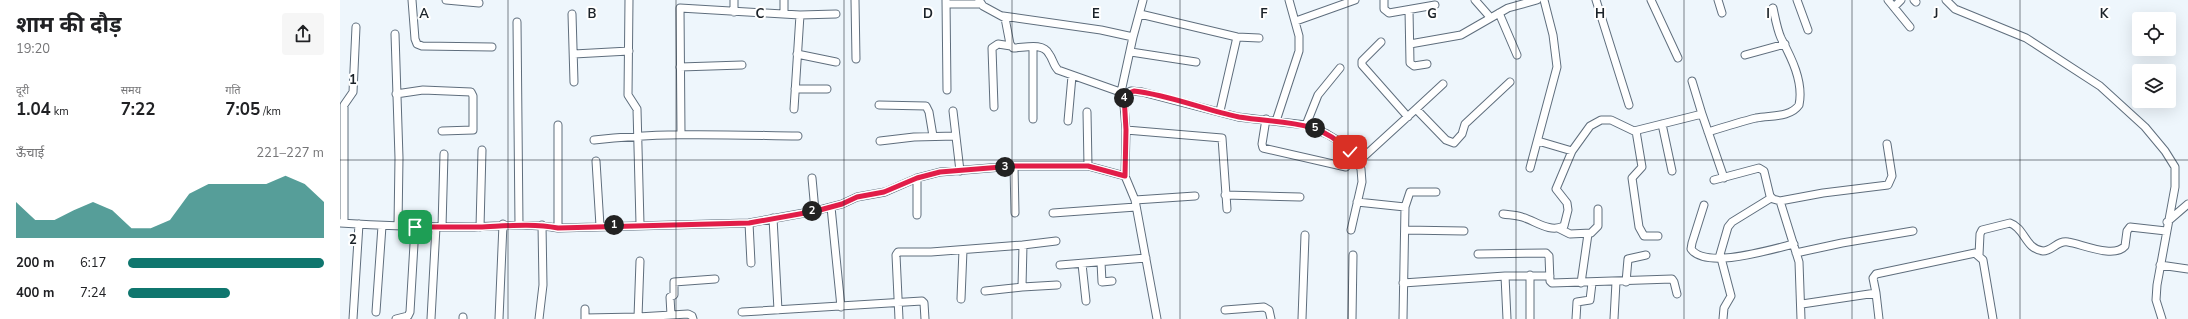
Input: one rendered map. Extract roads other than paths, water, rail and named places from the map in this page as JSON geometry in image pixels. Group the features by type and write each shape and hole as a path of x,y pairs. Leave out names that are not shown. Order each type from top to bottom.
{"street":[{"path":"412,0 414,39 417,44 422,46 492,47"},
{"path":"446,0 479,3"},
{"path":"629,0 628,95 637,109 640,224"},
{"path":"734,0 734,12"},
{"path":"784,0 784,13"},
{"path":"855,0 856,59"},
{"path":"1142,0 1140,14 1133,37 1123,94 1126,130 1125,176 1135,204 1157,319"},
{"path":"1276,121 1299,51 1299,36 1289,0"},
{"path":"1296,21 1355,0"},
{"path":"1384,0 1384,9 1387,12 1435,5"},
{"path":"1476,0 1490,17"},
{"path":"1410,44 1461,35 1490,17 1537,0"},
{"path":"1530,168 1557,67 1553,35 1544,0"},
{"path":"1596,0 1629,106"},
{"path":"1651,0 1678,58"},
{"path":"1718,0 1722,13"},
{"path":"1797,0 1808,30"},
{"path":"1888,0 1910,27"},
{"path":"1894,7 1901,0"},
{"path":"1946,0 1955,9 2026,38 2082,74 2119,102 2145,127 2165,151 2175,168 2175,186 2167,222 2156,295 2162,319"},
{"path":"947,90 946,2 980,2 1003,16 1101,30 1133,37"},
{"path":"681,134 680,8 800,15 836,14"},
{"path":"1708,132 1757,118 1780,115 1798,107 1800,94 1794,62 1779,32 1773,8"},
{"path":"1409,10 1411,64 1427,64"},
{"path":"1499,13 1518,54"},
{"path":"572,14 574,82"},
{"path":"1140,14 1237,37 1259,38"},
{"path":"794,109 800,15"},
{"path":"1003,16 1011,46"},
{"path":"517,22 518,226"},
{"path":"356,27 353,92 344,105 342,223 415,227 480,227 503,224 518,226 542,225 558,228 640,224 749,223 831,207 857,197 884,192 917,178 940,172 1014,166 1088,166 1125,176"},
{"path":"395,34 399,158 398,226"},
{"path":"1220,111 1237,37"},
{"path":"1381,42 1362,61 1362,65 1408,117"},
{"path":"994,107 992,48 998,44 1044,48 1049,52 1052,62 1058,70 1123,94 1131,91 1142,92 1238,116 1306,125 1327,134 1342,143 1358,162 1362,174 1351,230"},
{"path":"1745,55 1785,44"},
{"path":"1033,47 1033,119"},
{"path":"574,54 629,51"},
{"path":"1130,52 1196,62"},
{"path":"797,54 836,62"},
{"path":"680,67 742,65"},
{"path":"1306,125 1318,95 1340,68"},
{"path":"1068,121 1072,76"},
{"path":"1692,81 1724,178"},
{"path":"1416,109 1446,140 1454,143 1462,134 1465,124 1510,82"},
{"path":"1358,162 1443,84"},
{"path":"795,89 827,89"},
{"path":"396,94 423,90 471,92 473,96 473,130 442,132"},
{"path":"879,104 926,106 929,112 933,136"},
{"path":"953,111 960,171"},
{"path":"1087,112 1088,166"},
{"path":"1558,228 1565,225 1568,210 1567,202 1557,192 1556,186 1572,150 1590,126 1596,122 1611,120 1627,129 1636,131 1702,114"},
{"path":"1266,119 1262,144 1263,148 1346,167"},
{"path":"1662,124 1672,171"},
{"path":"558,125 558,228"},
{"path":"1126,130 1221,137 1223,141 1227,209"},
{"path":"1636,131 1642,167 1632,178 1639,227 1644,236 1658,236"},
{"path":"594,140 637,135 681,134 798,136"},
{"path":"880,141 933,136 956,136"},
{"path":"1538,141 1572,150"},
{"path":"1771,198 1780,201 1823,193 1888,185 1892,176 1887,144"},
{"path":"480,227 482,150"},
{"path":"431,319 444,154"},
{"path":"596,161 600,226"},
{"path":"1014,166 1015,213"},
{"path":"1714,180 1762,168 1771,198"},
{"path":"812,178 816,211"},
{"path":"917,178 917,215"},
{"path":"1403,319 1405,207 1410,192 1436,192"},
{"path":"1225,195 1300,197"},
{"path":"1053,213 1194,196"},
{"path":"1723,319 1724,308 1731,296 1720,258 1728,227 1732,222 1771,198"},
{"path":"1780,201 1796,253 1802,304 1801,319"},
{"path":"1357,202 1405,207"},
{"path":"2167,222 2188,204"},
{"path":"1704,205 1692,250 1695,253 1707,258 1720,258 1794,244"},
{"path":"831,207 841,307"},
{"path":"1503,214 1520,216 1542,226 1558,228 1570,234 1588,234 1594,232 1598,226 1598,209"},
{"path":"773,218 778,310"},
{"path":"749,223 750,263"},
{"path":"1993,319 1983,260 1979,255 1980,234 1982,230 2010,223 2016,226 2032,248 2043,251 2065,241 2094,249 2117,251 2125,246 2127,231 2130,228 2166,231"},
{"path":"353,319 359,224"},
{"path":"499,319 503,224"},
{"path":"539,319 543,285 542,225"},
{"path":"376,312 382,226"},
{"path":"396,319 408,316 410,312 415,227"},
{"path":"1405,230 1464,231"},
{"path":"1796,253 1842,243 1913,231"},
{"path":"1581,283 1588,234"},
{"path":"1302,319 1305,236"},
{"path":"899,319 897,252 963,250 1056,241"},
{"path":"1022,288 1023,244"},
{"path":"961,299 963,250"},
{"path":"1478,254 1546,252 1549,256 1550,276 1552,283 1672,280 1674,282 1677,294"},
{"path":"1879,319 1874,278 1876,274 1965,254 1979,255"},
{"path":"1352,319 1353,255"},
{"path":"1626,282 1628,260 1646,255"},
{"path":"1060,265 1146,258"},
{"path":"638,317 640,261"},
{"path":"1101,262 1102,282 1112,281"},
{"path":"1082,264 1086,300"},
{"path":"2160,265 2188,269"},
{"path":"1530,275 1530,319"},
{"path":"1403,283 1506,276 1550,276"},
{"path":"1506,276 1507,319"},
{"path":"671,315 670,297 674,295 674,282 715,279"},
{"path":"1614,319 1616,282"},
{"path":"1576,319 1577,302 1590,300 1592,283"},
{"path":"986,291 1057,285"},
{"path":"1802,304 1876,293"},
{"path":"742,312 898,304 923,301 925,319"},
{"path":"1224,310 1264,308 1269,310 1271,319"},
{"path":"585,309 585,318 688,314 692,316 693,319"}]}
